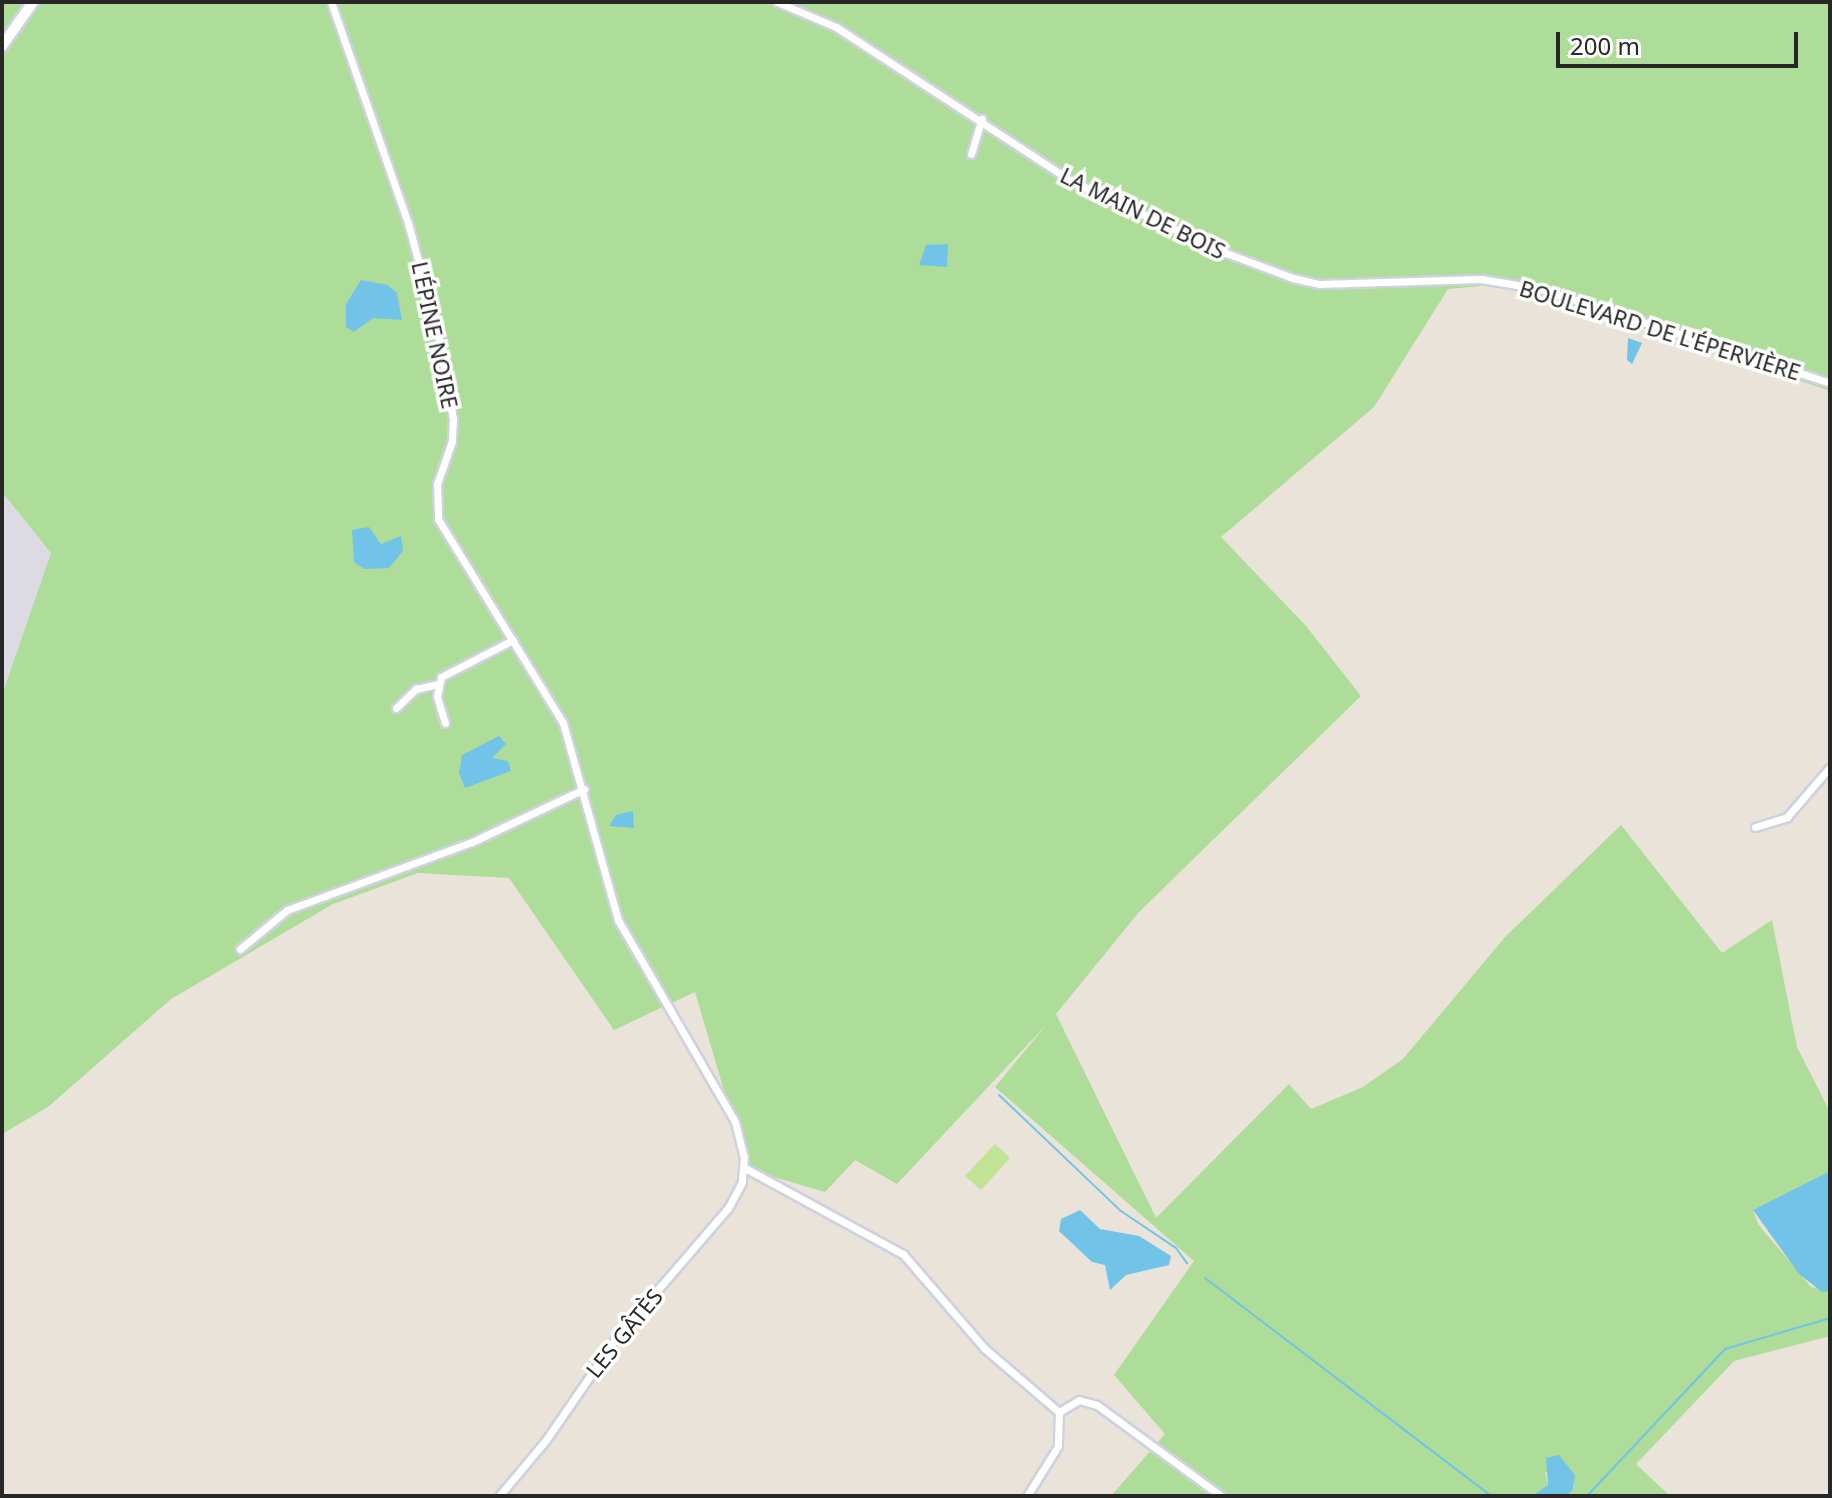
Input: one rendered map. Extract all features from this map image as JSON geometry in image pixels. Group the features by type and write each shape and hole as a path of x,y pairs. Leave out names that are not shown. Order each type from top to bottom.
{"street":[{"path":"2,46 33,2"},
{"name":"L'ÉPINE NOIRE","path":"331,2 420,263 449,391 452,441 437,484 438,519 563,723 584,789 618,920 735,1122 745,1168"},
{"name":"LA MAIN DE BOIS","path":"777,2 836,27 982,119 1070,180 1226,253 1293,278 1319,284 1425,277 1489,281"},
{"path":"971,154 982,119"},
{"name":"BOULEVARD DE L'ÉPERVIÈRE","path":"1489,281 1541,289 1830,383"},
{"path":"396,708 416,689 438,684 446,672 513,640"},
{"path":"438,684 445,723"},
{"path":"1755,827 1787,817 1830,767"},
{"path":"240,949 287,910 472,842 584,789"},
{"path":"745,1168 903,1254 984,1348 1059,1412"},
{"name":"LES GÂTÈS","path":"499,1496 546,1440 616,1338 728,1208 745,1168"},
{"path":"1059,1412 1079,1400 1097,1405 1221,1496"},
{"path":"1027,1496 1058,1446 1059,1412"}],"shaded area":[{"path":"2,492 51,553 2,695"}],"green space":[{"path":"2,2 1830,2 1830,391 1492,275 1481,286 1448,289 1374,407 1221,537 1306,626 1361,696 1139,912 1056,1014 1156,1218 1289,1084 1311,1109 1363,1087 1403,1059 1505,937 1621,825 1722,953 1772,920 1797,1047 1830,1112 1830,1171 1753,1210 1758,1224 1811,1287 1830,1291 1830,1336 1734,1361 1636,1464 1670,1496 1567,1496 1575,1486 1545,1472 1548,1485 1532,1496 1111,1496 1165,1434 1114,1375 1194,1261 995,1087 1047,1024 897,1184 855,1160 825,1192 747,1169 695,992 614,1030 509,878 418,873 333,904 171,999 48,1107 2,1134 2,695 51,553 2,492"},
{"path":"995,1144 1010,1158 981,1190 965,1176"}],"water":[{"path":"948,244 947,267 919,265 926,245"},
{"path":"361,280 388,285 397,293 402,320 373,318 354,332 346,327 346,304"},
{"path":"1628,338 1642,343 1632,364 1627,360"},
{"path":"369,527 381,544 401,536 403,551 389,568 364,569 354,562 352,530"},
{"path":"499,736 506,744 492,758 508,761 511,771 465,788 459,773 462,755"},
{"path":"633,811 634,828 609,826 616,815"},
{"path":"1830,1171 1830,1291 1822,1292 1799,1274 1753,1210"},
{"path":"1080,1210 1100,1229 1139,1236 1171,1256 1169,1265 1126,1275 1110,1290 1105,1265 1092,1262 1059,1231 1061,1219"},
{"path":"1559,1455 1575,1475 1573,1489 1567,1496 1532,1496 1548,1485 1546,1458"}],"waterway":[{"path":"999,1095 1121,1211 1176,1248 1187,1263"},
{"path":"1205,1278 1491,1496"},
{"path":"1587,1496 1725,1349 1830,1318"}]}
